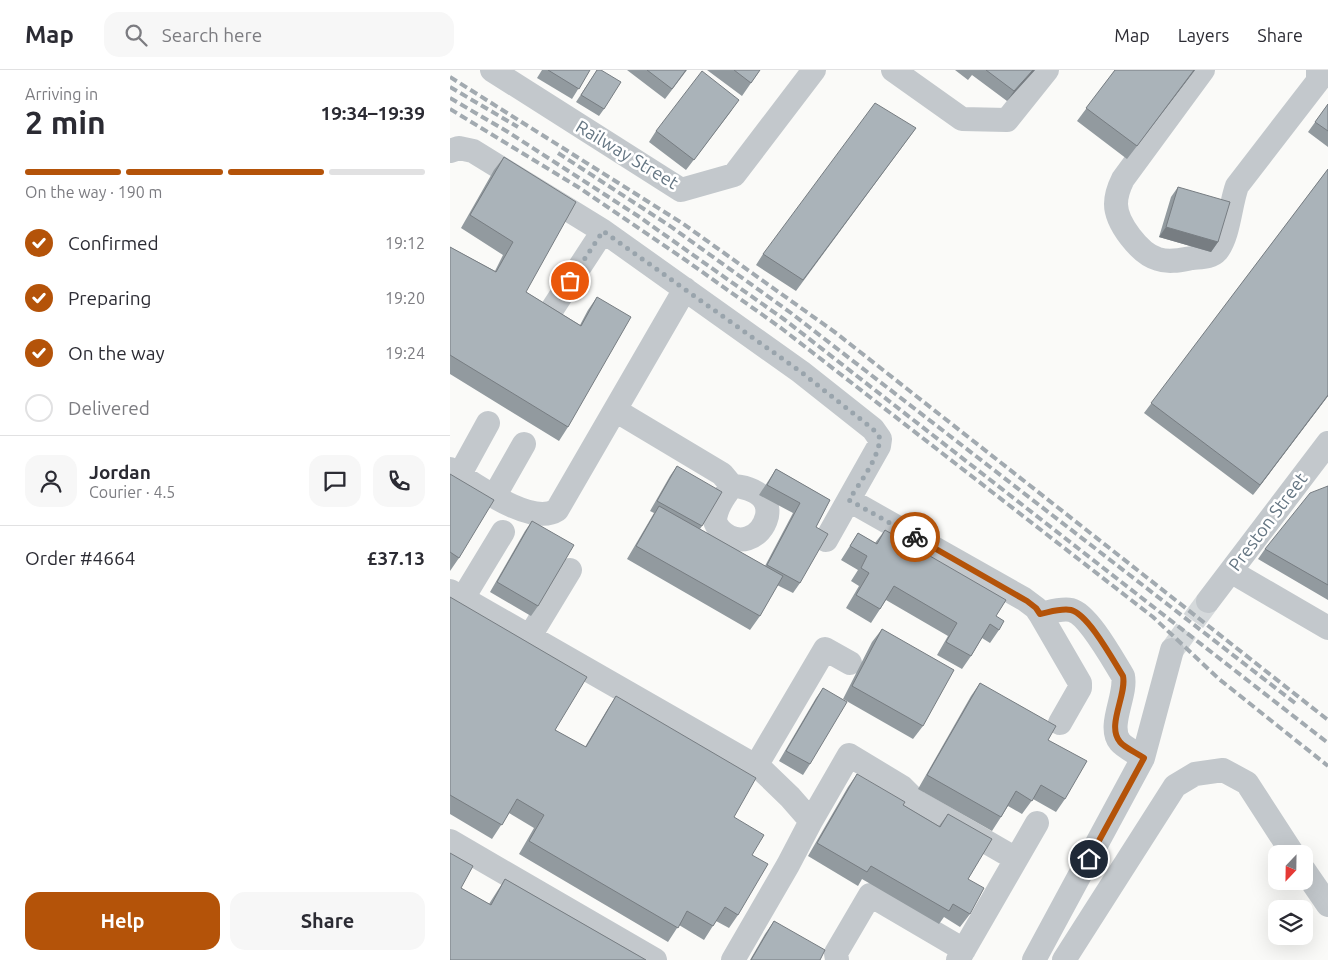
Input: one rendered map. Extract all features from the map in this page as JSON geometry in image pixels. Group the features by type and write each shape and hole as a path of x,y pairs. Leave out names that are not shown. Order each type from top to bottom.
{"street":[{"name":"Railway Street","path":"492,70 681,190 734,175 814,70"},
{"path":"893,70 962,119 1007,120 1047,70"},
{"path":"1203,70 1123,178 1117,190 1116,206 1122,223 1131,238 1142,250 1157,259 1171,261 1208,256 1216,253 1222,244 1237,186 1318,80 1318,70"},
{"path":"451,149 468,149 473,151 603,231 801,372 873,429 880,438 879,446 826,540"},
{"path":"549,314 603,231"},
{"path":"488,423 455,472 509,504 526,511 543,515 551,514 557,510 685,289"},
{"path":"615,410 722,474 732,486"},
{"path":"495,495 524,444"},
{"name":"Preston Street","path":"1208,602 1324,457"},
{"path":"849,500 1027,601 1036,608 1080,683 1080,688 1060,723"},
{"path":"503,532 457,594 756,766 790,797 811,821"},
{"path":"530,636 570,570"},
{"path":"1232,572 1328,628"},
{"path":"1040,614 1070,610 1079,613 1088,622 1123,676 1125,683 1116,718 1116,733 1120,742 1144,758"},
{"path":"756,766 825,649 850,663"},
{"path":"1034,960 1144,758 1172,650"},
{"path":"733,960 849,755 902,787 917,802 1016,859"},
{"path":"1064,960 1175,786 1195,774 1223,770 1247,783 1287,845"},
{"path":"837,960 836,953 870,895 961,955 1037,822"},
{"path":"450,841 655,960"},
{"path":"1313,884 1328,906"}],"building":[{"path":"548,70 590,70 579,89"},
{"path":"597,70 601,70 621,82 604,109 581,95"},
{"path":"647,70 686,70 672,89"},
{"path":"734,70 760,70 751,83"},
{"path":"986,70 1033,70 1014,91"},
{"path":"1115,70 1194,70 1137,146 1086,108"},
{"path":"702,71 739,100 694,160 656,131"},
{"path":"875,103 916,128 803,280 763,254"},
{"path":"1328,104 1328,131 1315,122"},
{"path":"504,157 576,202 526,292 581,326 597,297 631,317 568,427 450,355 450,247 496,272 513,242 470,215"},
{"path":"1328,169 1328,395 1260,485 1151,403"},
{"path":"1178,187 1230,202 1218,242 1166,227"},
{"path":"677,466 722,492 702,526 657,501"},
{"path":"776,469 830,500 816,527 828,534 800,583 767,565 800,503 767,485"},
{"path":"450,474 494,500 459,558 450,552"},
{"path":"1328,486 1328,585 1265,549 1310,493"},
{"path":"659,506 783,576 760,616 636,546"},
{"path":"532,521 574,545 538,606 497,582"},
{"path":"885,530 1006,600 996,616 1004,621 999,630 990,624 971,656 946,642 957,623 894,586 880,609 856,595 869,573 861,568 867,556 850,546 858,533 877,544"},
{"path":"450,597 587,677 555,730 586,747 616,696 756,778 734,817 764,835 752,855 768,864 738,915 725,907 713,926 687,911 678,928 529,841 544,815 517,799 502,825 450,795"},
{"path":"882,629 954,670 923,726 852,686"},
{"path":"980,683 1056,726 1048,740 1087,761 1065,799 1041,785 1032,801 1016,791 1001,817 927,775"},
{"path":"823,688 847,702 810,764 786,751"},
{"path":"857,774 905,802 903,805 940,827 948,814 992,839 968,879 984,888 970,914 953,904 949,911 871,866 867,872 817,843"},
{"path":"450,853 473,866 461,888 491,905 505,879 646,960 450,960"},
{"path":"774,921 825,950 820,960 751,960"}],"tunnel":[{"path":"1172,650 1208,601"}],"railway":[{"path":"450,77 682,223 836,333 1328,720"},
{"path":"450,87 518,127"},
{"path":"450,98 508,132 638,216 785,320 1328,743"},
{"path":"450,109 578,187 781,328 1153,617 1219,679 1328,766"},
{"path":"558,153 670,226 791,313 1295,703"}],"way so far":[{"path":"570,281 603,231 801,372 873,429 880,438 875,455 849,500 915,537"}],"route":[{"path":"915,537 1027,601 1040,614 1060,610 1070,610 1079,613 1088,622 1123,676 1125,683 1116,718 1116,733 1120,742 1144,758 1089,859"}]}
